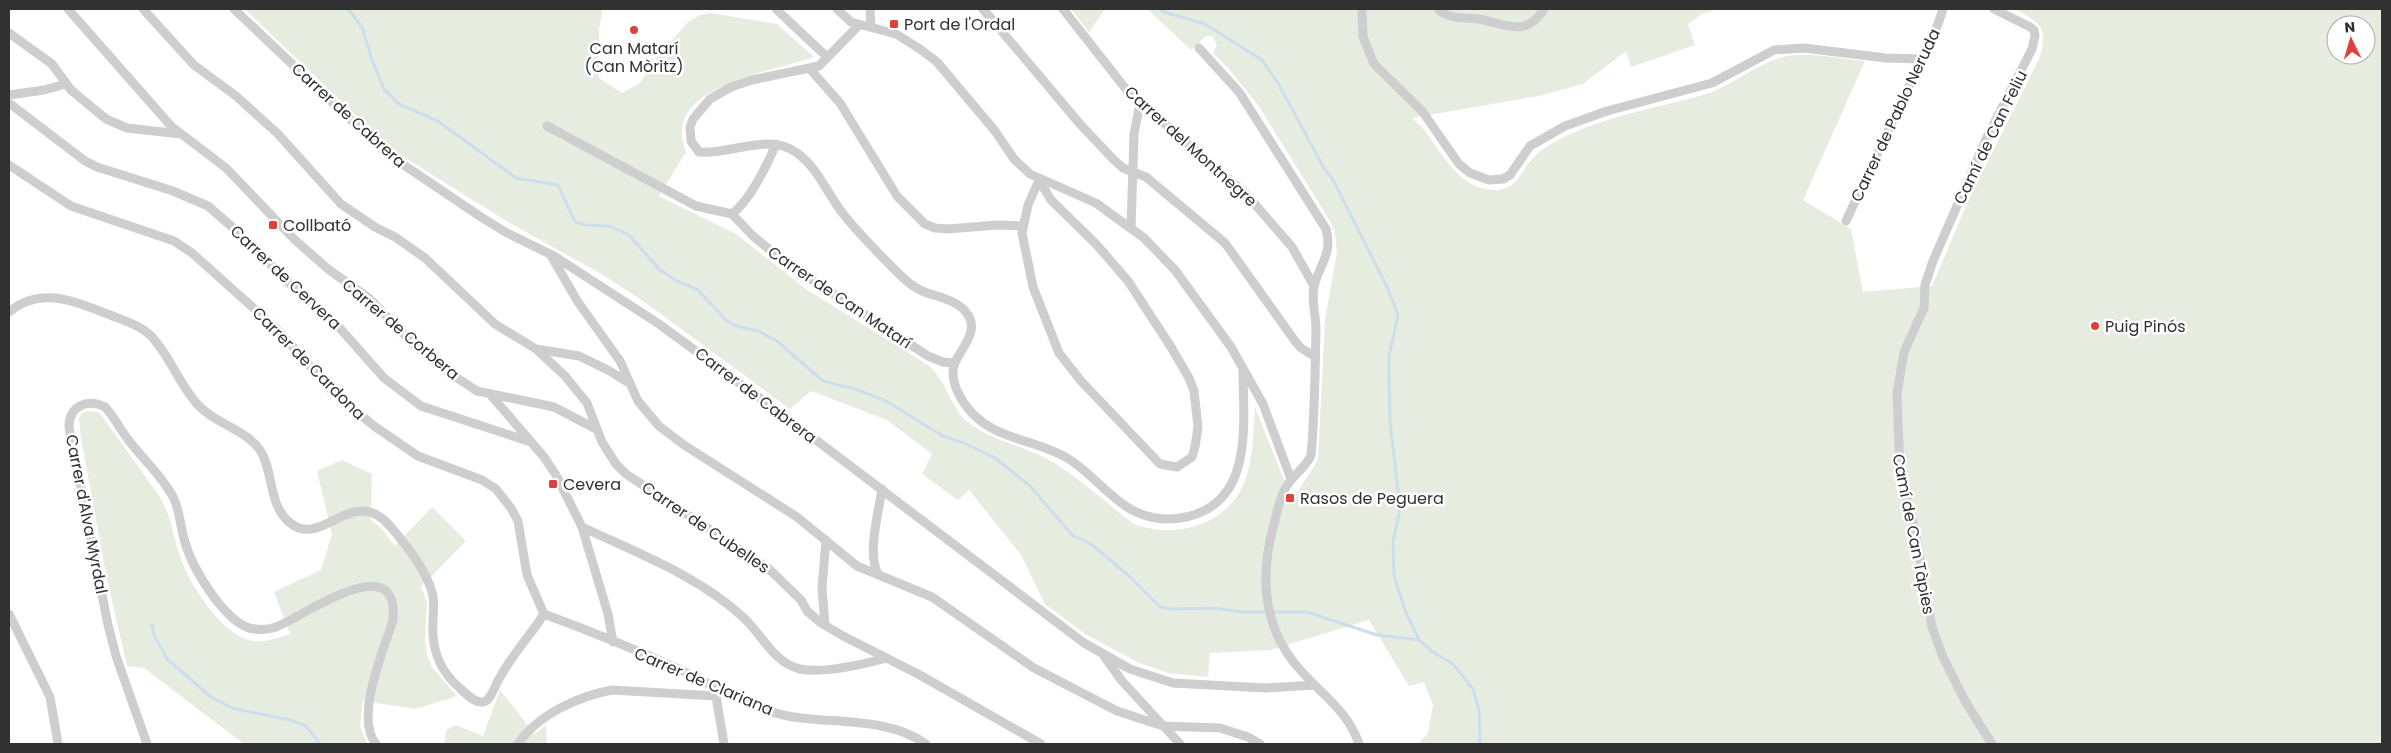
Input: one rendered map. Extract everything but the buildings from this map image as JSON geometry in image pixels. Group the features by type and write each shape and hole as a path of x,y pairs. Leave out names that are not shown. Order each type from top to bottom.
{"street":[{"name":"Carrer de Corbera","path":"68,9 171,126 226,168 294,239 328,269 370,299 413,344 438,364 477,391 554,407 596,429"},
{"path":"143,9 194,65 236,96 278,134 341,204 426,258 495,324 536,349 579,356 629,383"},
{"name":"Carrer de Cabrera","path":"234,9 386,153 507,233 550,254 660,324 882,489 1062,628 1103,654 1130,669 1172,683 1266,688 1315,685"},
{"path":"776,9 828,57"},
{"path":"837,9 851,22 896,34 937,62 995,132 1014,159 1039,180 1096,203 1131,228 1175,270 1231,347 1263,404 1290,479"},
{"path":"870,9 871,27"},
{"path":"983,9 1080,124 1113,159 1134,173 1146,177 1226,243 1295,341 1301,348 1314,356"},
{"name":"Carrer del Montnegre","path":"1062,9 1129,92 1246,194 1295,252 1314,286"},
{"path":"1362,9 1363,37 1374,64 1422,111 1458,164 1470,173 1489,180 1503,179 1510,175 1530,146 1565,126 1607,110 1712,83 1774,50 1795,47 1886,58 1922,59"},
{"path":"1438,9 1445,14 1457,18 1479,19 1515,28 1535,21 1544,9"},
{"name":"Carrer de Pablo Neruda","path":"1846,222 1922,59 1943,9"},
{"name":"Camí de Can Feliu","path":"1925,285 1966,183 1987,137 2022,72 2034,42 2034,30 1994,9"},
{"path":"859,25 819,66 771,75 730,88 706,103 693,119 690,127 691,141 699,152 719,152 776,144 796,152 810,165 845,216 909,283 956,304 968,314 972,326 970,336 955,363 953,372 956,388 972,414 1005,434 1049,449 1068,458 1130,509 1147,517 1163,520 1191,516 1206,510 1231,487 1238,468 1242,448 1243,369"},
{"path":"9,32 52,64 66,84 95,112 117,125 151,132 182,134"},
{"path":"1199,48 1238,92 1326,229 1327,257 1314,286 1316,328 1310,455 1304,467 1290,479 1283,492 1267,555 1265,588 1270,617 1284,650 1315,685 1338,706 1359,744"},
{"path":"810,69 840,103 897,196 925,224 935,228 948,229 997,225 1023,226"},
{"path":"9,95 44,90 66,84"},
{"path":"1131,228 1134,134 1140,102"},
{"name":"Carrer de Cervera","path":"9,103 85,161 97,167 173,191 212,209 239,233 295,290 330,317 384,378 421,406 531,442"},
{"path":"547,126 696,206 732,214 740,208 768,164 776,144"},
{"name":"Carrer de Cardona","path":"9,165 70,206 174,241 192,252 277,330 333,392 374,426 418,456 482,480 496,489 511,508 518,521 522,535 527,575 544,614"},
{"path":"1039,180 1051,200 1096,244 1128,281 1183,367 1194,391 1198,426 1192,457 1185,464 1177,467 1160,464 1067,364 1060,353 1033,286 1022,233 1033,191 1039,180"},
{"name":"Carrer de Can Matarí","path":"732,214 753,236 782,260 928,356 943,362 955,363"},
{"path":"550,254 578,302 620,360 638,401 668,434 797,517 857,566 944,604 1004,649 1054,680 1117,711 1163,726 1220,728 1248,737 1260,744"},
{"name":"Camí de Can Tàpies","path":"1925,285 1924,308 1904,352 1898,379 1897,433 1900,472 1912,517 1937,640 1969,710 1992,744"},
{"path":"9,312 31,300 41,297 60,297 138,327 156,342 202,409 256,446 266,463 277,506 288,521 305,529 313,528 358,510 367,510 382,518 407,548 433,594 433,638 437,661 456,685 476,700 483,702 489,699 503,672 544,614"},
{"name":"Carrer de Cubelles","path":"536,349 558,369 587,403 596,429 608,453 626,474 768,568 801,600 807,611 825,625 1041,744"},
{"path":"490,394 556,475 582,527 608,614 614,642"},
{"name":"Carrer d'Alva Myrdal","path":"147,744 116,656 108,626 69,428 71,412 75,408 88,404 99,404 105,407 172,495 190,559 210,592 241,623 256,629 275,627 335,597 362,586 376,586 390,596 394,607 393,620 368,708 369,726 376,744"},
{"path":"879,575 875,562 874,541 882,489"},
{"path":"582,527 688,578 715,595 744,618 779,658 800,669 825,669 887,658"},
{"path":"825,625 822,588 826,540"},
{"path":"9,614 50,697 58,744"},
{"name":"Carrer de Clariana","path":"544,614 672,666 715,691 768,711 782,715 878,726 909,734 926,744"},
{"path":"1103,654 1122,681 1180,744"},
{"path":"518,744 541,721 563,707 612,690 715,691 724,744"}],"shaded area":[{"path":"245,9 603,9 599,29 599,78 622,93 640,83 660,54 688,22 700,15 710,13 777,24 814,57 749,76 725,85 704,96 689,111 682,129 686,152 659,196 736,234 806,289 928,365 940,379 957,410 969,423 988,435 1049,460 1082,482 1134,524 1148,528 1178,530 1206,522 1219,515 1239,493 1248,473 1255,407 1292,500 1318,460 1325,319 1337,252 1335,232 1330,221 1258,105 1228,68 1213,53 1217,45 1212,36 1206,36 1191,50 1147,9 1717,9 1702,14 1688,24 1695,45 1631,67 1626,51 1583,84 1539,96 1412,118 1425,131 1462,178 1483,188 1495,190 1513,184 1537,154 1569,134 1608,120 1709,93 1777,59 1787,56 1806,55 1865,61 1803,200 1851,229 1863,292 1932,286 1970,197 2040,57 2043,39 2040,27 2036,22 2014,9 2382,9 2382,744 1418,744 1428,733 1433,705 1424,682 1409,686 1369,620 1270,650 1210,653 1208,677 1168,673 1139,663 1085,634 1045,604 1021,555 969,490 958,500 922,474 932,454 887,420 811,391 790,409 646,303 603,275 508,222 391,149"},
{"path":"1071,9 1105,9 1089,32"},
{"path":"87,411 99,412 160,497 167,512 185,570 208,607 228,628 238,636 249,640 265,641 290,634 274,592 321,570 332,534 317,471 342,460 372,474 371,520 382,529 395,546 432,507 466,541 421,587 427,602 425,639 427,655 431,666 457,696 416,709 363,701 360,726 367,744 244,744 144,668 127,666 106,574 81,438 79,419 81,414"},
{"path":"500,690 535,734 546,725 547,744 444,744 446,730 456,725 483,736"}],"waterway":[{"path":"348,9 362,27 372,60 384,89 399,104 438,121 516,178 558,185 575,222 586,225 609,226 629,235 659,269 677,281 698,290 727,321 736,326 758,331 777,341 823,381 855,389 886,401 943,436 964,443 995,458 1030,486 1072,535 1091,544 1129,576 1160,607 1170,609 1212,608 1244,612 1307,612 1377,635 1419,640"},
{"path":"1160,9 1164,12 1205,24 1262,60 1278,83 1325,170 1332,178 1387,287 1398,315 1389,356 1390,420 1400,509 1393,542 1394,576 1405,610 1419,640 1433,652 1453,664 1473,689 1479,710 1480,744"},
{"path":"152,625 154,635 167,659 211,697 232,708 290,720 306,726 320,744"}],"place":[{"name":"Port de l'Ordal","path":"894,24"},
{"name":"Can Matarí (Can Mòritz)","path":"634,30"},
{"name":"Collbató","path":"273,225"},
{"name":"Puig Pinós","path":"2095,326"},
{"name":"Cevera","path":"553,484"},
{"name":"Rasos de Peguera","path":"1290,498"}]}
